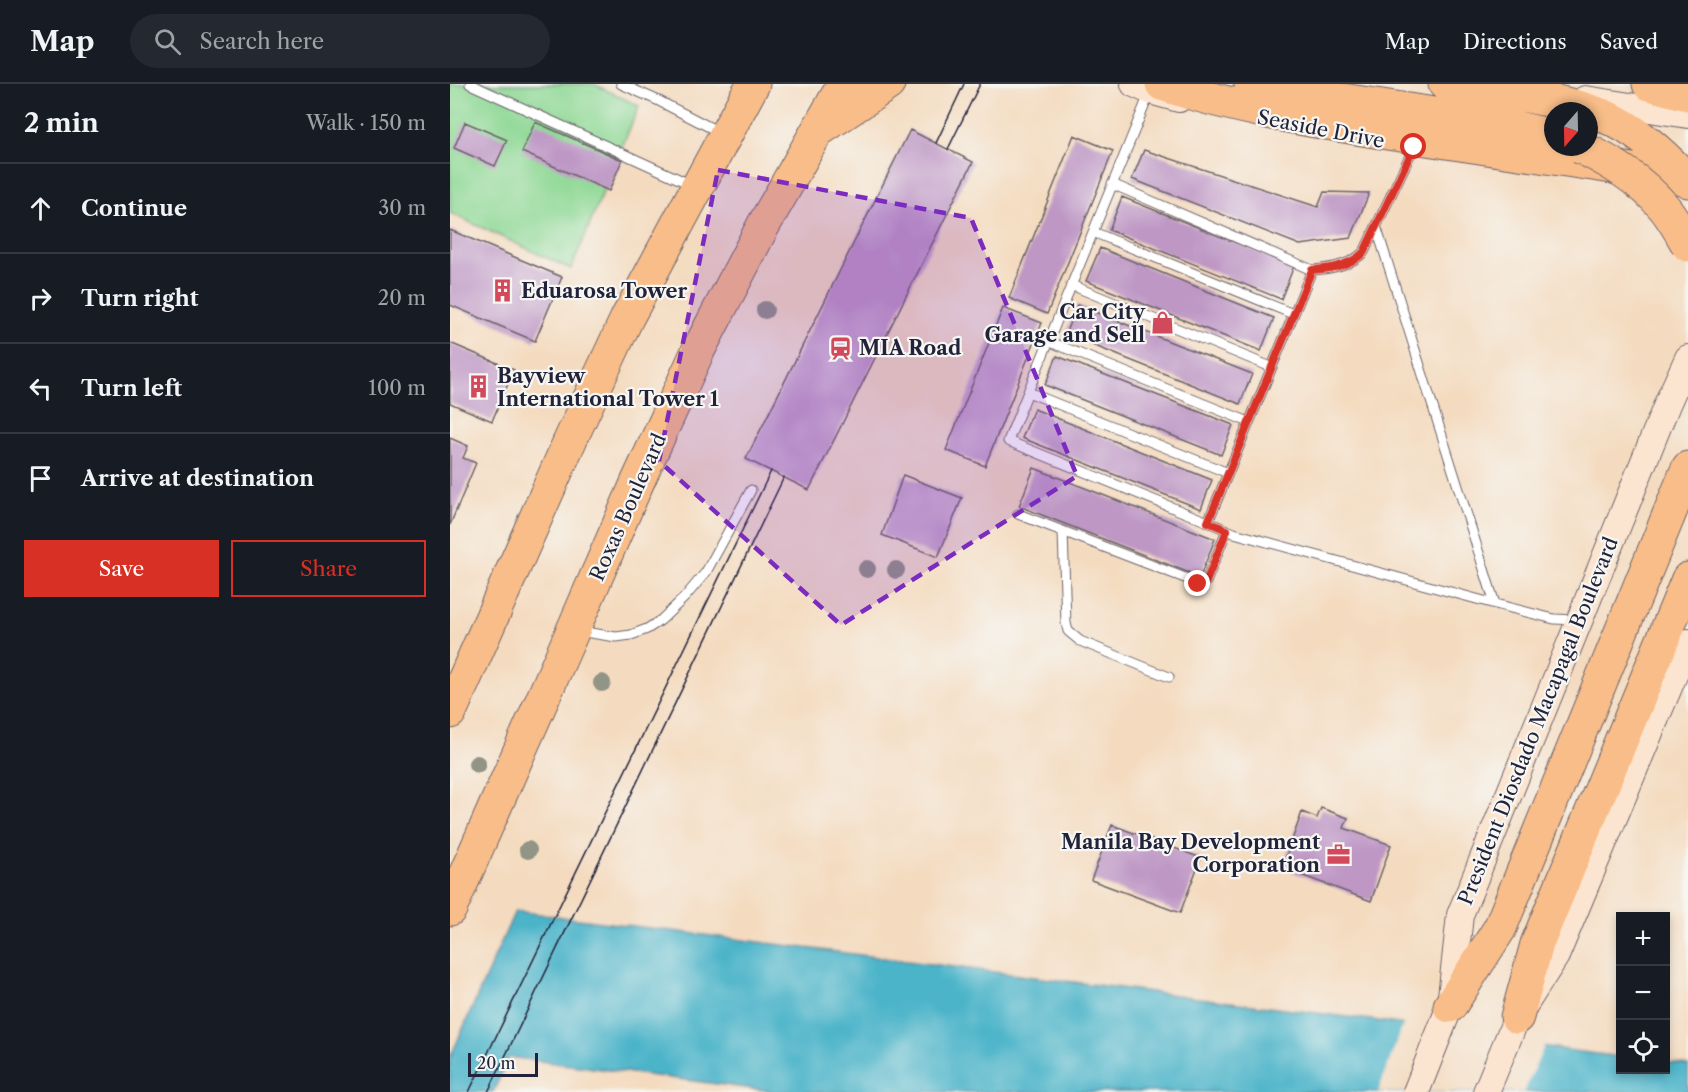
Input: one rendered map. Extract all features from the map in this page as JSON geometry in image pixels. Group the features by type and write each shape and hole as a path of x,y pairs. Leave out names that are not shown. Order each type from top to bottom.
{"highway":[{"name":"Roxas Boulevard","path":"450,909 638,481 698,351 763,226 844,84"},
{"path":"815,132 888,84"},
{"path":"1251,84 1500,124 1544,134"},
{"path":"1445,84 1562,104 1597,113 1618,122 1647,142 1688,180"},
{"path":"1649,84 1688,110"},
{"path":"450,712 622,329 751,86"},
{"path":"1149,86 1289,116 1688,180"},
{"path":"1597,156 1613,164 1644,187 1662,205 1688,244"},
{"path":"1448,1012 1500,928 1688,468"},
{"path":"1515,1022 1537,944 1688,579"}],"main road":[{"path":"1490,84 1688,110"},
{"name":"Seaside Drive","path":"1149,86 1209,108 1414,147 1612,178 1688,194"},
{"name":"President Diosdado Macapagal Boulevard","path":"1416,1092 1448,1012 1460,915 1668,402 1688,358"},
{"path":"1486,1092 1515,1022 1557,956 1688,642"}],"lane":[{"path":"470,84 697,187"},
{"path":"621,84 725,135"},
{"path":"1149,86 1093,232 1008,441 1227,530 1495,604 1554,619 1579,620"},
{"path":"1112,184 1312,270 1340,265 1359,257 1364,252 1414,147"},
{"path":"1376,226 1495,604"},
{"path":"1093,232 1293,314"},
{"path":"1208,522 1312,270"},
{"path":"1071,285 1271,367"},
{"path":"1048,341 1249,422"},
{"path":"1028,392 1228,473"},
{"path":"573,630 616,637 631,635 647,629 661,620 706,572 751,490"},
{"path":"1018,514 1198,584 1206,582 1227,530"},
{"path":"1063,531 1068,631 1080,641 1169,677"}],"highlighted area":[{"path":"718,170 971,218 1077,476 841,625 659,461"}],"green space":[{"path":"450,84 594,84 639,106 571,269 450,213"}],"water":[{"path":"515,911 1379,1021 1616,1056 1616,1074 1670,1074 1670,1063 1688,1065 1688,1092 778,1092 509,1057 493,1092 450,1092 450,1058"}],"pier":[{"path":"1404,1022 1545,1044 1524,1092 1378,1092"}],"building":[{"path":"465,122 507,140 495,166 454,148"},
{"path":"535,122 622,160 609,191 522,152"},
{"name":"MIA Road","path":"910,130 973,162 809,490 746,459"},
{"path":"1074,135 1113,151 1047,314 1009,298"},
{"path":"1144,150 1318,207 1324,192 1369,193 1351,238 1300,245 1132,179"},
{"path":"1122,197 1294,266 1281,299 1109,230"},
{"name":"Eduarosa Tower","path":"450,230 562,277 535,341 450,305"},
{"path":"1100,248 1274,318 1261,351 1086,281"},
{"path":"1077,305 1252,374 1240,404 1065,334"},
{"path":"1003,308 1042,323 985,466 946,450"},
{"name":"Bayview International Tower 1","path":"450,343 514,370 492,421 450,403"},
{"path":"1057,356 1233,425 1221,455 1045,385"},
{"path":"1034,409 1212,480 1201,509 1022,438"},
{"path":"450,438 468,446 463,458 476,463 450,525"},
{"path":"1034,468 1215,539 1200,577 1019,506"},
{"path":"903,475 962,498 938,557 882,535"},
{"path":"1321,808 1348,818 1344,828 1391,845 1371,901 1282,868 1302,812 1317,818"},
{"path":"1112,825 1201,858 1180,913 1091,880"}],"tram line":[{"path":"936,143 964,84"},
{"path":"948,149 980,84"},
{"path":"469,1092 771,471"},
{"path":"488,1092 784,477"}],"place":[{"name":"Eduarosa Tower","path":"503,291"},
{"name":"Car City Garage and Sell","path":"1163,323"},
{"name":"MIA Road","path":"841,348"},
{"name":"Bayview International Tower 1","path":"479,387"},
{"name":"Manila Bay Development Corporation","path":"1338,854"}],"route":[{"path":"1198,584 1206,582 1227,530 1208,522 1312,270 1340,265 1354,260 1364,252 1414,147"}]}
